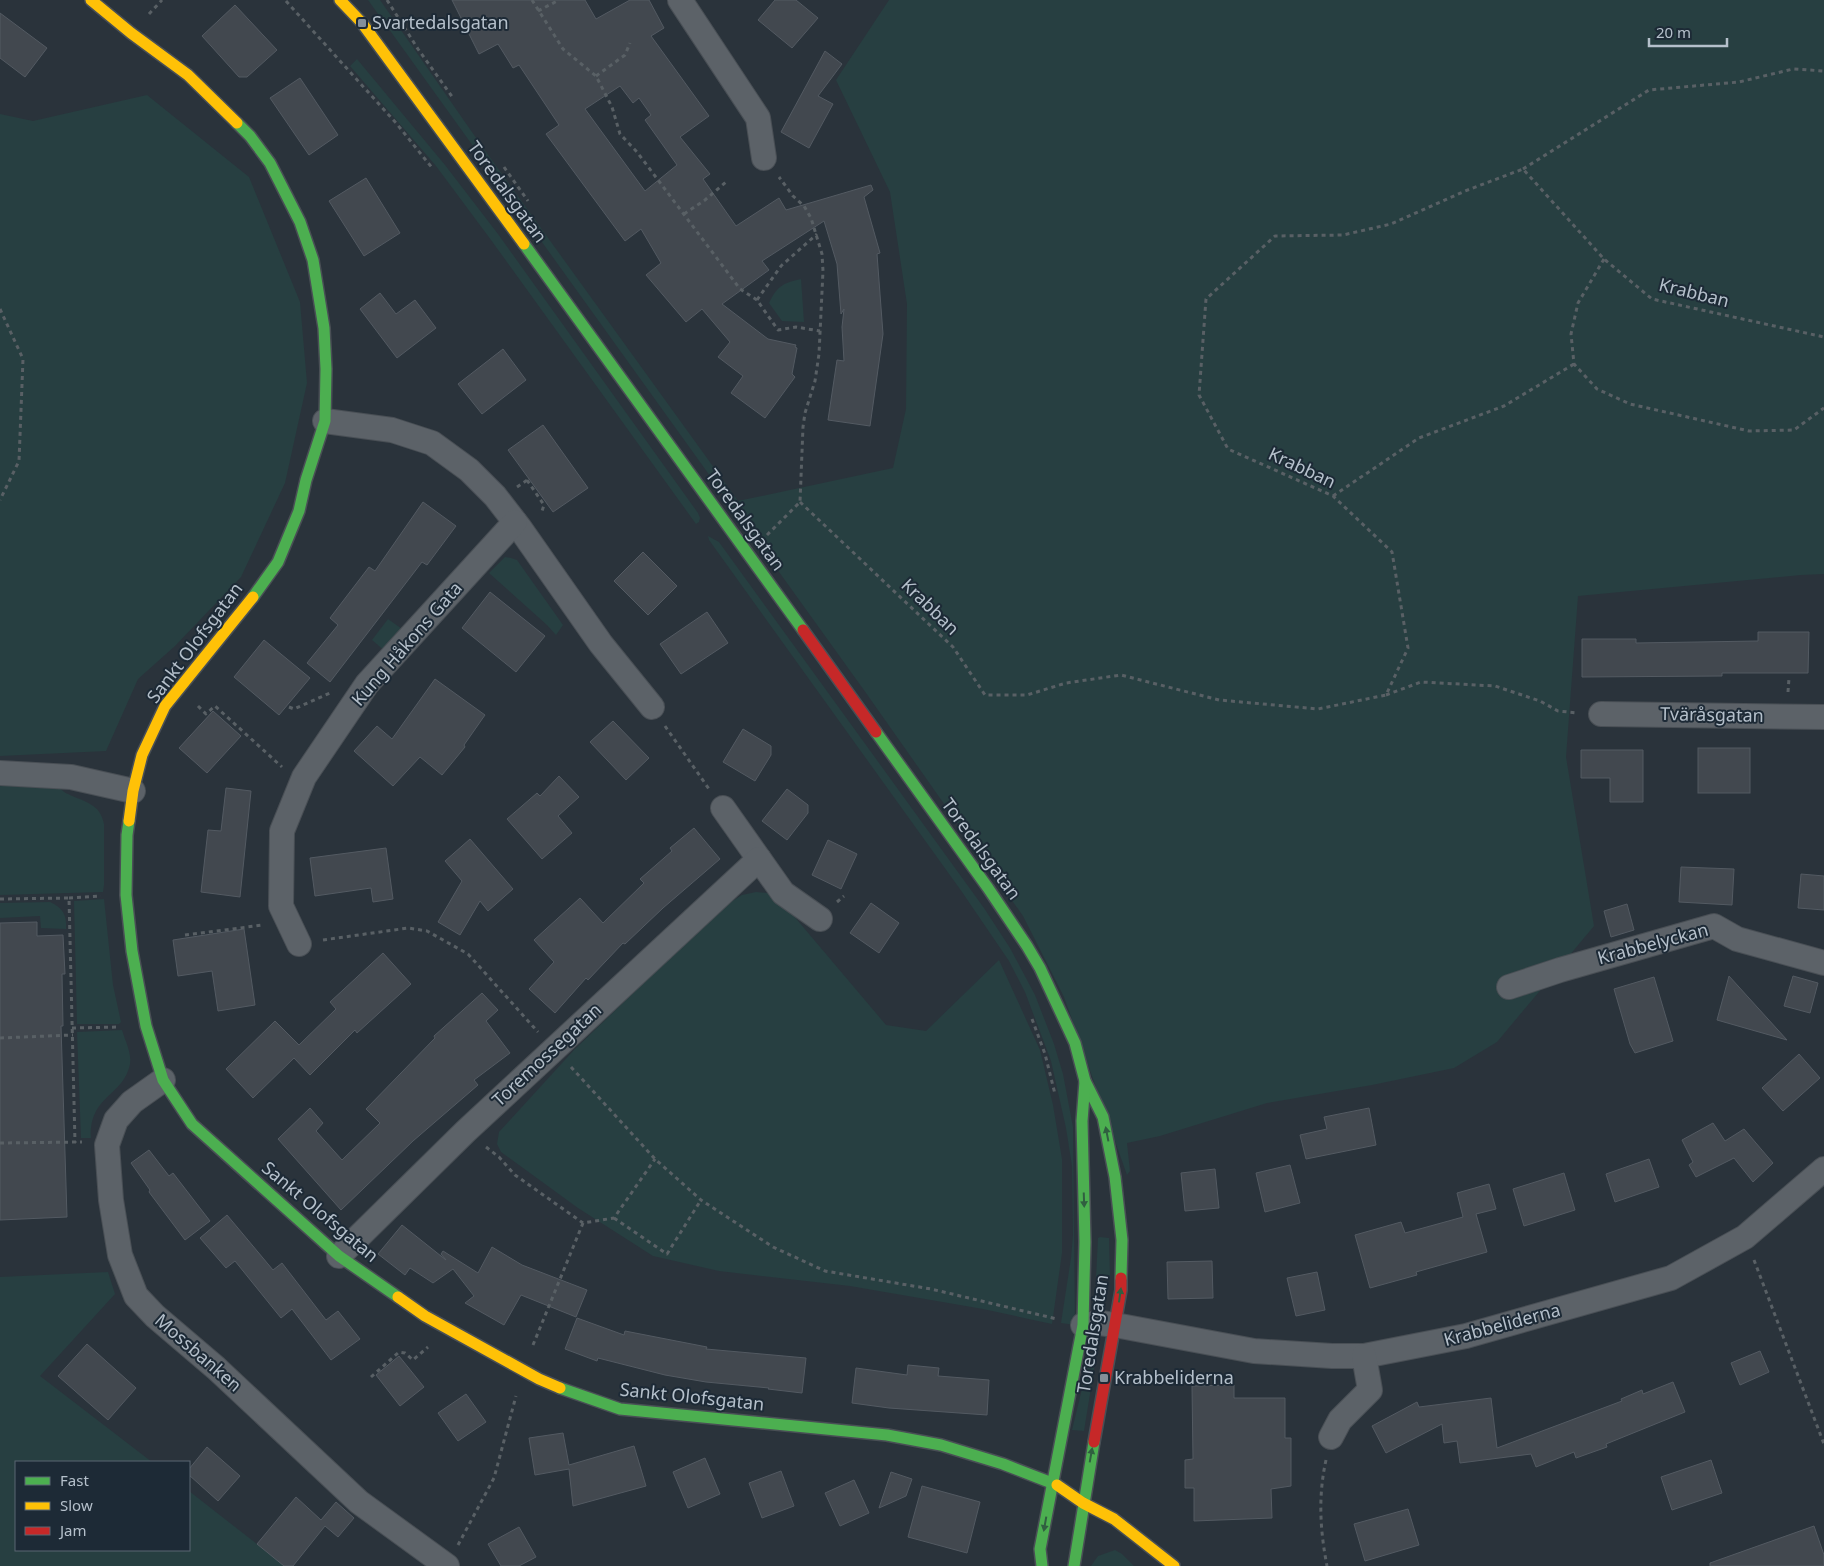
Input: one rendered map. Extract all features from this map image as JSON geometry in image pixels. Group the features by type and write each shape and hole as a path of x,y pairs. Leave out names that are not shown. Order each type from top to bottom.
{"street":[{"name":"Sankt Olofsgatan","path":"91,0 131,33 188,74 250,136 270,163 300,222 313,260 324,328 326,369 325,421 306,480 299,511 278,562 246,606 165,706 142,755 133,791 127,835 126,895 132,951 146,1026 163,1080 192,1124 339,1256 425,1316 522,1370 569,1392 620,1409 887,1435 941,1446 1003,1464 1052,1482 1083,1503 1114,1519 1174,1566"},
{"name":"Toredalsgatan","path":"340,0 362,23 728,526 999,904 1027,946 1050,989 1075,1043 1085,1081 1103,1117 1115,1177 1122,1240 1121,1290 1104,1378 1074,1566"},
{"path":"680,0 758,118 764,158"},
{"path":"325,421 392,430 432,443 469,470 495,496 601,644 652,707"},
{"name":"Kung Håkons Gata","path":"299,944 280,906 282,831 304,777 367,684 515,522"},
{"name":"Tväråsgatan","path":"1601,714 1824,717"},
{"path":"0,773 71,777 133,791"},
{"path":"723,808 783,893 820,918"},
{"name":"Toremossegatan","path":"339,1256 466,1131 759,859"},
{"name":"Krabbelyckan","path":"1509,987 1560,970 1714,926 1737,940 1824,963"},
{"name":"Mossbanken","path":"163,1080 132,1102 116,1120 107,1145 111,1200 120,1255 136,1296 155,1316 221,1372 359,1502 446,1566"},
{"name":"Toredalsgatan","path":"1042,1566 1040,1549 1083,1325 1085,1242 1082,1121 1085,1081"},
{"name":"Krabbeliderna","path":"1083,1325 1100,1323 1115,1325 1254,1351 1332,1356 1364,1356 1466,1336 1671,1278 1745,1237 1824,1169"},
{"path":"1331,1437 1340,1420 1370,1390 1364,1356"}],"path":[{"path":"286,0 396,123 438,176"},
{"path":"532,0 563,49 596,76 612,107 620,134 638,152 740,289 757,300 778,330 796,327 820,331"},
{"path":"538,11 558,0"},
{"path":"596,76 625,55 630,43"},
{"path":"1522,169 1649,90 1739,82 1793,69 1824,71"},
{"path":"764,158 812,218 817,234 823,271 817,368 802,427 800,502 767,535"},
{"name":"Krabban","path":"800,502 953,647 985,695 1026,695 1066,683 1121,675 1220,700 1318,709 1386,695 1408,648 1392,552 1333,496 1228,449 1198,395 1206,299 1275,236 1343,235 1392,224 1465,191 1522,169 1604,259 1652,298 1824,337"},
{"path":"684,214 726,182"},
{"path":"757,300 781,266 817,234"},
{"path":"1604,259 1578,303 1571,334 1574,364 1597,389 1630,404 1749,431 1794,430 1824,408"},
{"path":"0,309 22,360 19,461 0,500"},
{"path":"1333,496 1420,438 1504,406 1574,364"},
{"path":"527,480 544,505 540,517"},
{"path":"1386,695 1421,682 1495,686 1540,701 1558,711 1601,714"},
{"path":"179,688 206,714 215,706 301,784"},
{"path":"289,707 294,709 335,691 354,704"},
{"path":"652,707 723,808"},
{"path":"0,899 69,898 75,1142"},
{"path":"185,934 289,921"},
{"path":"299,944 408,928 427,930 468,954 655,1159 701,1200 772,1247 825,1271 930,1289 1057,1319"},
{"path":"1029,1012 1044,1054 1056,1100"},
{"path":"72,1028 146,1026"},
{"path":"0,1038 73,1034"},
{"path":"466,1131 499,1157 515,1175 583,1223 614,1218 667,1254 701,1200"},
{"path":"0,1143 90,1142 107,1145"},
{"path":"614,1218 655,1159"},
{"path":"446,1566 494,1478 522,1370 583,1223"},
{"path":"1754,1261 1824,1444"},
{"path":"1056,1328 1059,1310"},
{"path":"371,1377 399,1352 405,1353 413,1360 429,1346 445,1327"},
{"path":"1327,1566 1323,1543 1320,1500 1322,1477 1331,1437"}],"green space":[{"path":"368,0 380,0 481,145 738,501 893,468 906,409 907,304 890,192 836,80 889,0 1824,0 1824,574 1578,596 1566,757 1594,926 1497,1042 1454,1068 1372,1085 1267,1103 1160,1136 1127,1143 1130,1171 1127,1175 1064,997 1023,916 866,693"},
{"path":"357,59 445,165 498,234 698,513 699,522 696,524 436,166 350,66"},
{"path":"147,95 249,177 300,302 307,383 285,483 241,577 175,646 138,679 106,751 0,756 0,114 33,121"},
{"path":"801,279 804,322 782,321 769,303 781,286"},
{"path":"708,536 719,542 984,908 1010,948 1035,995 1054,1044 1063,1074 1073,1127 1075,1325 1061,1323 1073,1235 1072,1166 1066,1128 1051,1061 1025,992 1009,961 962,892 709,540"},
{"path":"505,557 517,560 563,625 556,635 489,573"},
{"path":"388,619 402,629 385,651 372,640"},
{"path":"0,783 58,788 95,807 102,817 104,824 103,892 0,895"},
{"path":"756,892 767,893 782,902 886,1025 926,1031 999,960 1040,1050 1053,1105 1062,1159 1062,1253 1052,1324 983,1309 850,1286 719,1271 653,1256 578,1208 501,1152 497,1144 499,1132 574,1050 723,907 742,895"},
{"path":"104,899 113,985 121,1022 119,1024 77,1024 74,901"},
{"path":"50,902 63,912 66,920 66,929 41,928 40,916 0,918 0,903"},
{"path":"122,1030 130,1056 130,1064 126,1075 95,1113 91,1138 81,1138 77,1032"},
{"path":"1098,1238 1109,1238 1110,1278 1105,1280 1096,1278"},
{"path":"108,1272 115,1294 40,1376 151,1461 15,1461 15,1551 190,1551 190,1492 285,1566 0,1566 0,1277"},
{"path":"1089,1360 1095,1363 1084,1431 1072,1430"},
{"path":"1115,1550 1134,1566 1091,1566 1098,1556"}],"building":[{"path":"452,0 585,0 596,19 630,0 649,0 664,28 651,36 709,116 680,137 710,174 703,179 736,226 779,198 786,210 871,185 873,190 864,197 880,253 877,254 883,334 870,426 828,420 837,360 844,361 842,327 844,309 841,314 837,264 824,221 762,261 769,270 722,304 768,339 796,345 792,374 795,377 765,418 731,393 743,376 718,357 730,342 702,309 686,322 646,275 661,263 641,229 625,241 546,134 559,125 519,65 513,68 498,44 479,54","holes":["620,86 633,103 639,98 651,115 645,120 677,165 645,191 585,109"]},
{"path":"775,0 796,0 818,18 792,48 758,20"},
{"path":"235,5 277,50 247,77 239,77 202,36"},
{"path":"0,13 47,48 25,77 0,58"},
{"path":"825,51 842,64 818,96 833,104 809,148 781,132"},
{"path":"300,78 338,135 309,155 270,98"},
{"path":"366,178 400,233 364,256 329,201"},
{"path":"380,293 396,314 415,300 436,328 397,358 360,309"},
{"path":"503,349 526,380 482,414 458,384"},
{"path":"543,425 588,488 553,512 508,450"},
{"path":"423,502 456,526 427,565 422,562 330,682 307,663 338,625 330,618 369,567 375,571"},
{"path":"643,552 677,586 648,615 614,581"},
{"path":"490,592 545,636 516,672 462,628"},
{"path":"707,612 728,643 681,674 660,644"},
{"path":"1758,632 1809,632 1808,673 1722,673 1722,676 1582,677 1582,639 1636,639 1636,643 1758,641"},
{"path":"264,640 310,678 279,715 234,677"},
{"path":"435,679 485,715 464,745 465,747 442,775 420,757 393,786 354,751 377,726 392,739"},
{"path":"213,711 241,736 207,773 179,748"},
{"path":"613,721 649,758 626,780 590,742"},
{"path":"743,729 771,746 771,755 755,781 723,762"},
{"path":"1698,748 1750,748 1750,793 1698,793"},
{"path":"1581,750 1643,750 1643,802 1610,802 1610,778 1581,778"},
{"path":"559,776 579,797 558,816 572,833 542,859 507,819 537,793 540,796"},
{"path":"226,788 251,791 240,897 201,892 208,830 221,831"},
{"path":"787,789 808,805 808,813 787,840 762,821"},
{"path":"694,828 720,859 625,944 623,943 588,980 586,978 555,1013 529,989 554,962 534,940 580,898 603,923 644,883 640,879 672,851 670,848"},
{"path":"470,839 513,889 488,911 480,901 460,935 438,922 462,881 445,861"},
{"path":"828,840 857,854 841,889 812,875"},
{"path":"386,848 393,899 373,902 371,888 315,896 310,858"},
{"path":"1681,867 1734,869 1732,905 1679,902"},
{"path":"1801,874 1824,876 1824,910 1798,908"},
{"path":"871,903 899,923 879,953 850,933"},
{"path":"1627,904 1634,930 1611,937 1604,911"},
{"path":"37,922 37,936 63,935 65,974 62,974 63,1026 61,1026 67,1217 0,1220 0,923"},
{"path":"244,929 255,1005 218,1011 212,971 178,976 173,940"},
{"path":"383,953 411,984 357,1033 355,1030 310,1075 294,1058 253,1098 226,1069 275,1021 299,1045 336,1009 330,1002"},
{"path":"1729,976 1787,1040 1717,1020"},
{"path":"1793,976 1818,983 1810,1013 1784,1006"},
{"path":"1654,977 1673,1041 1635,1053 1630,1044 1614,989"},
{"path":"482,993 498,1010 486,1021 510,1053 474,1080 478,1085 413,1141 341,1210 278,1139 310,1108 323,1123 316,1131 342,1160 380,1123 366,1109 435,1038 434,1036"},
{"path":"1799,1054 1820,1078 1783,1111 1762,1088"},
{"path":"1369,1108 1376,1145 1306,1159 1300,1135 1327,1129 1324,1117"},
{"path":"1713,1123 1725,1141 1744,1129 1773,1163 1753,1182 1734,1158 1696,1177 1689,1165 1693,1162 1682,1140"},
{"path":"149,1150 169,1176 173,1173 210,1221 185,1240 149,1192 150,1190 131,1163"},
{"path":"1649,1159 1659,1187 1615,1202 1606,1174"},
{"path":"1290,1165 1300,1203 1265,1212 1256,1173"},
{"path":"1215,1169 1219,1208 1185,1211 1181,1173"},
{"path":"1564,1173 1575,1210 1524,1226 1513,1189"},
{"path":"1489,1184 1496,1209 1476,1214 1487,1252 1416,1272 1417,1275 1370,1288 1355,1235 1401,1222 1405,1233 1463,1217 1457,1193"},
{"path":"227,1215 273,1270 282,1263 326,1320 338,1311 360,1339 331,1360 292,1309 281,1318 235,1261 226,1268 200,1238"},
{"path":"402,1225 446,1260 441,1254 443,1251 478,1273 492,1247 522,1265 587,1290 576,1317 521,1295 504,1325 465,1303 474,1296 453,1269 433,1283 410,1268 405,1275 378,1254"},
{"path":"1212,1261 1213,1298 1168,1299 1167,1262"},
{"path":"1317,1272 1325,1310 1296,1316 1287,1278"},
{"path":"577,1318 624,1335 625,1331 707,1347 706,1349 806,1358 802,1393 706,1382 665,1375 598,1358 597,1361 565,1349"},
{"path":"87,1344 136,1388 108,1420 58,1376"},
{"path":"1760,1351 1769,1372 1740,1385 1731,1363"},
{"path":"399,1356 424,1387 400,1406 376,1375"},
{"path":"908,1365 939,1368 938,1376 989,1380 987,1415 889,1408 852,1403 856,1368 907,1375"},
{"path":"1673,1382 1685,1412 1606,1444 1607,1447 1576,1458 1574,1452 1536,1467 1531,1454 1460,1463 1457,1441 1444,1443 1442,1424 1386,1453 1372,1426 1417,1402 1419,1407 1491,1398 1497,1448 1622,1401 1621,1399 1642,1390 1643,1394"},
{"path":"1234,1385 1234,1398 1285,1398 1285,1438 1291,1438 1291,1486 1271,1489 1272,1518 1194,1521 1194,1488 1185,1488 1185,1460 1193,1459 1192,1386"},
{"path":"466,1394 486,1422 458,1441 438,1413"},
{"path":"563,1433 569,1465 634,1446 646,1486 573,1506 569,1469 535,1475 529,1438"},
{"path":"207,1447 240,1476 218,1501 190,1476 190,1468"},
{"path":"705,1458 720,1494 688,1508 673,1472"},
{"path":"1711,1460 1722,1493 1672,1510 1661,1477"},
{"path":"781,1471 794,1506 762,1518 749,1483"},
{"path":"891,1472 912,1479 906,1496 879,1508"},
{"path":"854,1480 869,1513 840,1526 825,1493"},
{"path":"922,1486 980,1502 967,1553 908,1537"},
{"path":"296,1497 321,1520 336,1502 354,1518 338,1537 325,1526 293,1566 284,1566 257,1544"},
{"path":"1408,1509 1419,1545 1365,1561 1354,1524"},
{"path":"1814,1526 1824,1555 1824,1566 1710,1566 1710,1563"},
{"path":"519,1527 536,1557 519,1566 501,1566 488,1544"}],"traffic: fast":[{"path":"237,123 250,136 270,163 300,222 313,260 324,328 326,369 325,421 306,480 299,511 278,562 253,597"},
{"path":"524,244 803,630"},
{"path":"876,732 988,888 1027,946 1040,968 1075,1043 1085,1081 1103,1117 1115,1177 1122,1240 1121,1278"},
{"path":"129,821 126,895 132,951 146,1026 163,1080 192,1124 339,1256 398,1297"},
{"path":"1042,1566 1040,1549 1083,1325 1085,1242 1082,1121 1085,1081"},
{"path":"560,1388 620,1409 887,1435 941,1445 1003,1464 1057,1485"},
{"path":"1074,1566 1094,1442"}],"traffic: slow":[{"path":"91,0 131,33 188,75 237,123"},
{"path":"340,0 362,23 524,244"},
{"path":"129,821 133,791 142,755 165,706 253,597"},
{"path":"398,1297 425,1316 539,1379 560,1388"},
{"path":"1057,1485 1083,1503 1114,1519 1174,1566"}],"traffic: jam":[{"path":"803,630 876,732"},
{"path":"1094,1442 1121,1290 1121,1278"}],"place":[{"name":"Svartedalsgatan","path":"362,23"},
{"name":"Krabbeliderna","path":"1104,1378"}]}
